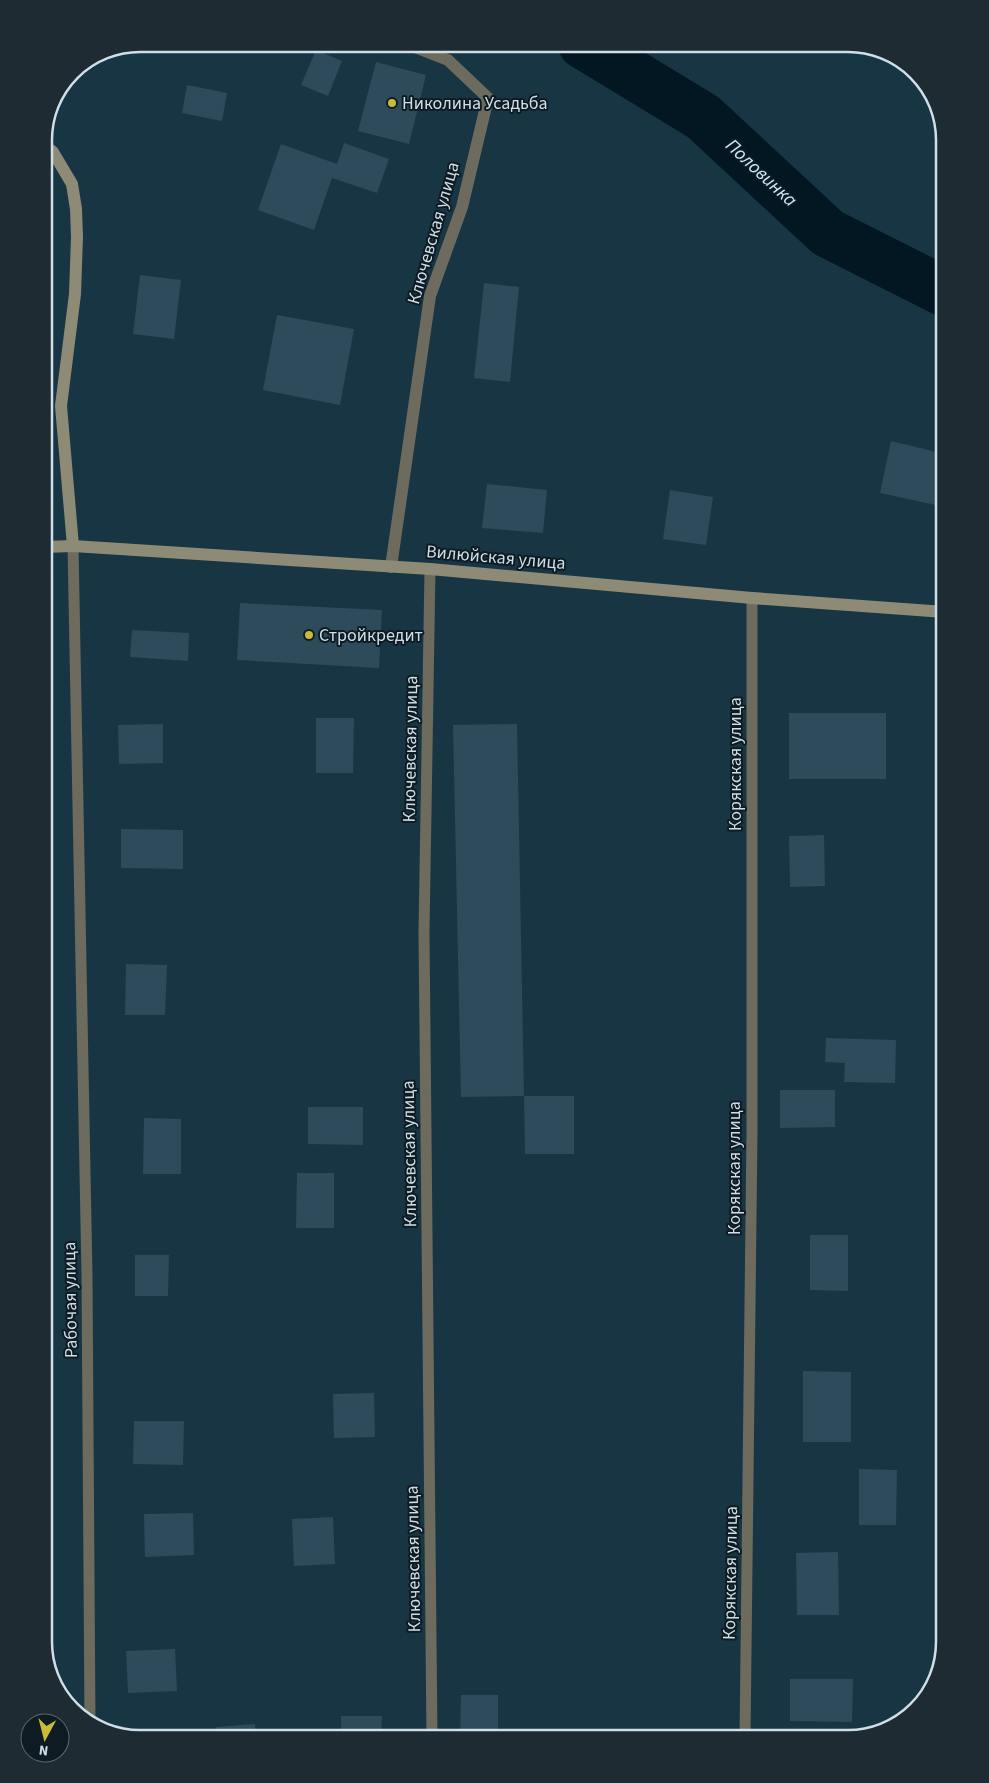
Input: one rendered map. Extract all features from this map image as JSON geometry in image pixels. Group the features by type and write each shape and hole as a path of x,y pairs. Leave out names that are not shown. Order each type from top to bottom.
{"street":[{"name":"Ключевская улица","path":"391,567 430,296 462,207 488,98 448,60 430,53"},
{"path":"53,152 72,184 76,209 75,294 61,406 73,546"},
{"name":"Вилюйская улица","path":"53,547 73,546 430,569 752,598 936,611"}],"lane":[{"name":"Рабочая улица","path":"73,546 87,1276 90,1714"},
{"name":"Ключевская улица","path":"430,569 424,932 432,1730"},
{"name":"Корякская улица","path":"745,1730 752,1131 752,598"}],"building":[{"path":"315,53 323,53 342,61 328,96 301,85"},
{"name":"Николина Усадьба","path":"376,62 426,75 409,144 358,131"},
{"path":"187,85 227,93 222,121 182,113"},
{"path":"344,143 389,159 377,193 332,178 314,230 258,210 281,144 337,164"},
{"path":"140,275 181,280 174,339 133,334"},
{"path":"484,283 519,287 510,382 474,378"},
{"path":"277,315 354,329 340,405 263,390"},
{"path":"891,441 936,452 936,505 880,493"},
{"path":"487,484 547,490 543,533 482,528"},
{"path":"670,490 713,497 706,545 663,539"},
{"name":"Стройкредит","path":"240,603 382,610 379,668 237,660"},
{"path":"132,630 189,633 188,661 130,657"},
{"path":"789,713 886,713 886,779 789,779"},
{"path":"316,718 354,718 353,773 316,773"},
{"path":"163,724 163,763 119,764 118,725"},
{"path":"517,724 524,1096 461,1097 453,725"},
{"path":"121,829 183,830 183,869 121,868"},
{"path":"824,835 825,886 790,887 789,836"},
{"path":"126,964 167,965 165,1015 125,1015"},
{"path":"826,1038 896,1040 895,1083 844,1082 845,1063 825,1062"},
{"path":"780,1090 835,1090 835,1127 780,1128"},
{"path":"524,1096 574,1096 574,1154 525,1154"},
{"path":"308,1107 363,1107 363,1145 308,1144"},
{"path":"144,1118 181,1119 181,1174 143,1174"},
{"path":"297,1173 334,1173 334,1228 296,1228"},
{"path":"810,1235 848,1235 848,1291 810,1290"},
{"path":"135,1255 169,1255 168,1296 135,1296"},
{"path":"803,1371 851,1372 851,1442 803,1442"},
{"path":"374,1393 375,1437 334,1438 333,1394"},
{"path":"134,1421 184,1421 183,1465 133,1464"},
{"path":"859,1469 897,1470 896,1525 859,1525"},
{"path":"193,1513 194,1555 145,1557 144,1514"},
{"path":"333,1517 335,1564 294,1566 292,1519"},
{"path":"838,1552 839,1615 797,1615 796,1553"},
{"path":"175,1649 177,1691 128,1693 126,1651"},
{"path":"790,1679 853,1679 852,1722 790,1721"},
{"path":"461,1695 498,1695 498,1730 460,1730"},
{"path":"341,1716 382,1716 381,1730 341,1730"},
{"path":"255,1724 255,1730 216,1730 216,1727"}],"waterway":[{"name":"Половинка","path":"598,53 703,117 828,233 936,287"}],"place":[{"name":"Николина Усадьба","path":"392,103"},
{"name":"Стройкредит","path":"309,635"}]}
